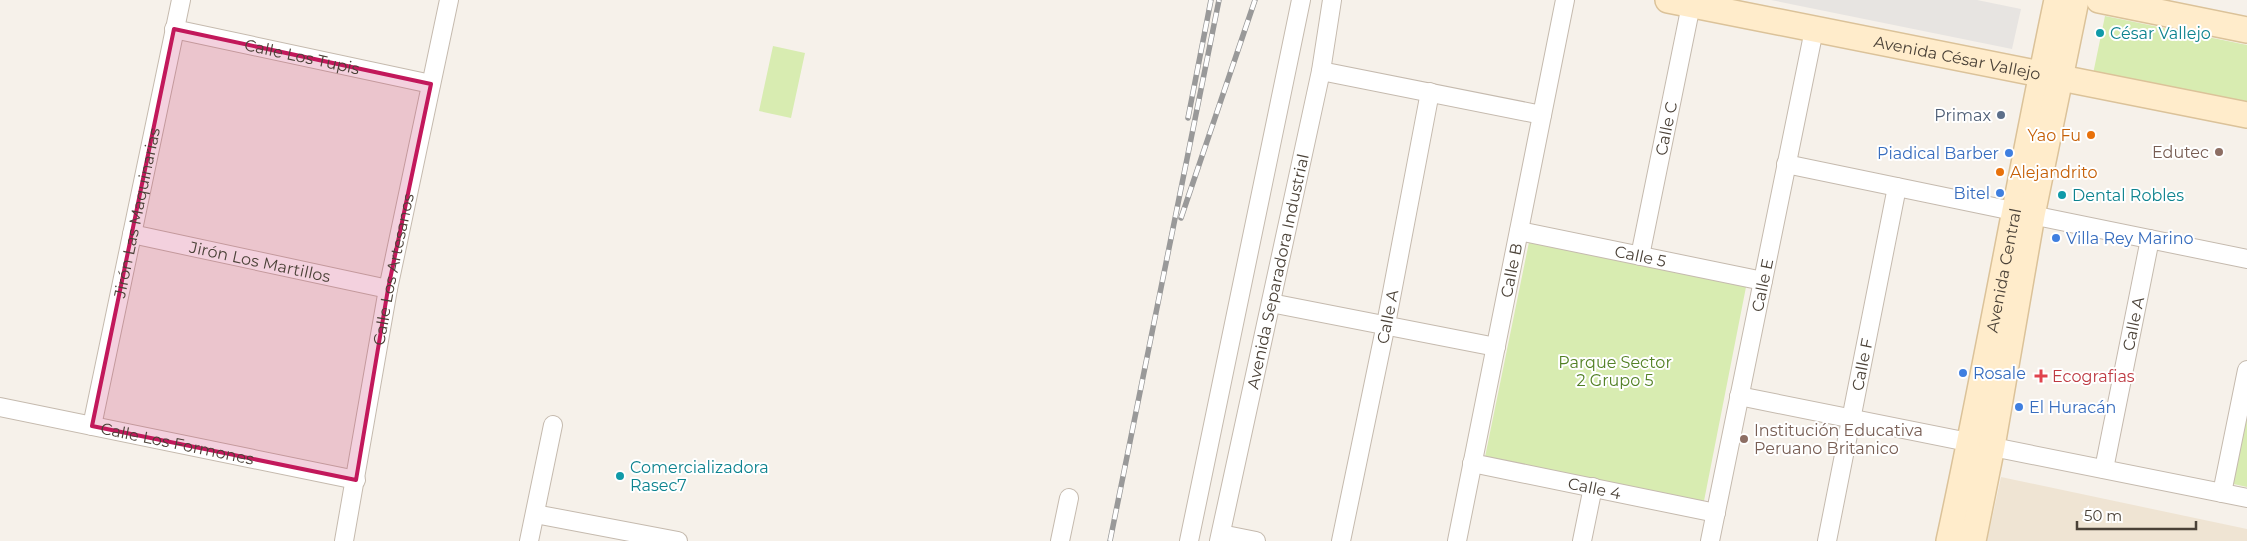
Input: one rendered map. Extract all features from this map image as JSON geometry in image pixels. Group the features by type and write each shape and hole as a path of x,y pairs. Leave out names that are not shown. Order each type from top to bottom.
{"street":[{"name":"Jirón Las Maquinarias","path":"92,426 181,0"},
{"name":"Calle Los Artesanos","path":"344,541 388,289 449,0"},
{"name":"Avenida Separadora Industrial","path":"1189,541 1301,0"},
{"name":"Avenida Separadora Industrial","path":"1220,538 1321,71 1332,0"},
{"name":"Calle B","path":"1457,541 1565,0"},
{"name":"Avenida Central","path":"1973,541 1981,444 2023,213 2051,75 2057,0"},
{"name":"Avenida Central","path":"2051,75 2076,0"},
{"path":"2099,0 2247,30"},
{"name":"Avenida César Vallejo","path":"1683,2 1814,30 2247,115"},
{"name":"Calle C","path":"1640,256 1683,2"},
{"name":"Calle Los Tupis","path":"174,29 431,84"},
{"name":"Calle E","path":"1710,541 1814,30"},
{"path":"1321,71 1542,116"},
{"name":"Calle A","path":"1341,541 1386,324 1430,92"},
{"path":"1786,164 2247,259"},
{"name":"Calle F","path":"1827,541 1896,187"},
{"name":"Calle 5","path":"1519,231 1763,281"},
{"name":"Jirón Los Martillos","path":"132,234 388,289"},
{"name":"Calle A","path":"2104,469 2150,239"},
{"path":"1271,303 1496,347"},
{"path":"2222,493 2246,375"},
{"path":"1739,396 2247,498"},
{"name":"Calle Los Formones","path":"0,407 356,480"},
{"path":"529,541 553,426"},
{"name":"Avenida Central","path":"1949,541 1981,444"},
{"name":"Calle 4","path":"1472,463 1716,513"},
{"path":"1582,541 1593,488"},
{"path":"1060,541 1068,498"},
{"path":"535,514 678,541"},
{"path":"1220,538 1256,541"}],"highlighted area":[{"path":"174,29 431,84 388,289 356,480 92,426"}],"shaded area":[{"path":"1771,0 1977,0 2021,9 2012,49"},
{"path":"2001,477 2247,529 2247,541 1987,541"}],"green space":[{"path":"2105,16 2247,45 2247,106 2093,74"},
{"path":"773,46 805,53 791,118 759,111"},
{"name":"Parque Sector 2 Grupo 5","path":"1529,242 1746,287 1704,501 1485,457"},
{"path":"2247,388 2247,487 2229,483"}],"railway":[{"path":"1188,118 1211,0"},
{"path":"1110,541 1219,0"},
{"path":"1181,218 1255,0"}],"place":[{"name":"César Vallejo","path":"2100,33"},
{"name":"Primax","path":"2001,115"},
{"name":"Yao Fu","path":"2091,135"},
{"name":"Edutec","path":"2219,152"},
{"name":"Piadical Barber","path":"2009,153"},
{"name":"Alejandrito","path":"2000,172"},
{"name":"Bitel","path":"2000,193"},
{"name":"Dental Robles","path":"2062,195"},
{"name":"Villa Rey Marino","path":"2056,238"},
{"name":"Rosale","path":"1963,373"},
{"name":"Ecografias","path":"2041,376"},
{"name":"El Huracán","path":"2019,407"},
{"name":"Institución Educativa Peruano Britanico","path":"1744,439"},
{"name":"Comercializadora Rasec7","path":"620,476"}]}
